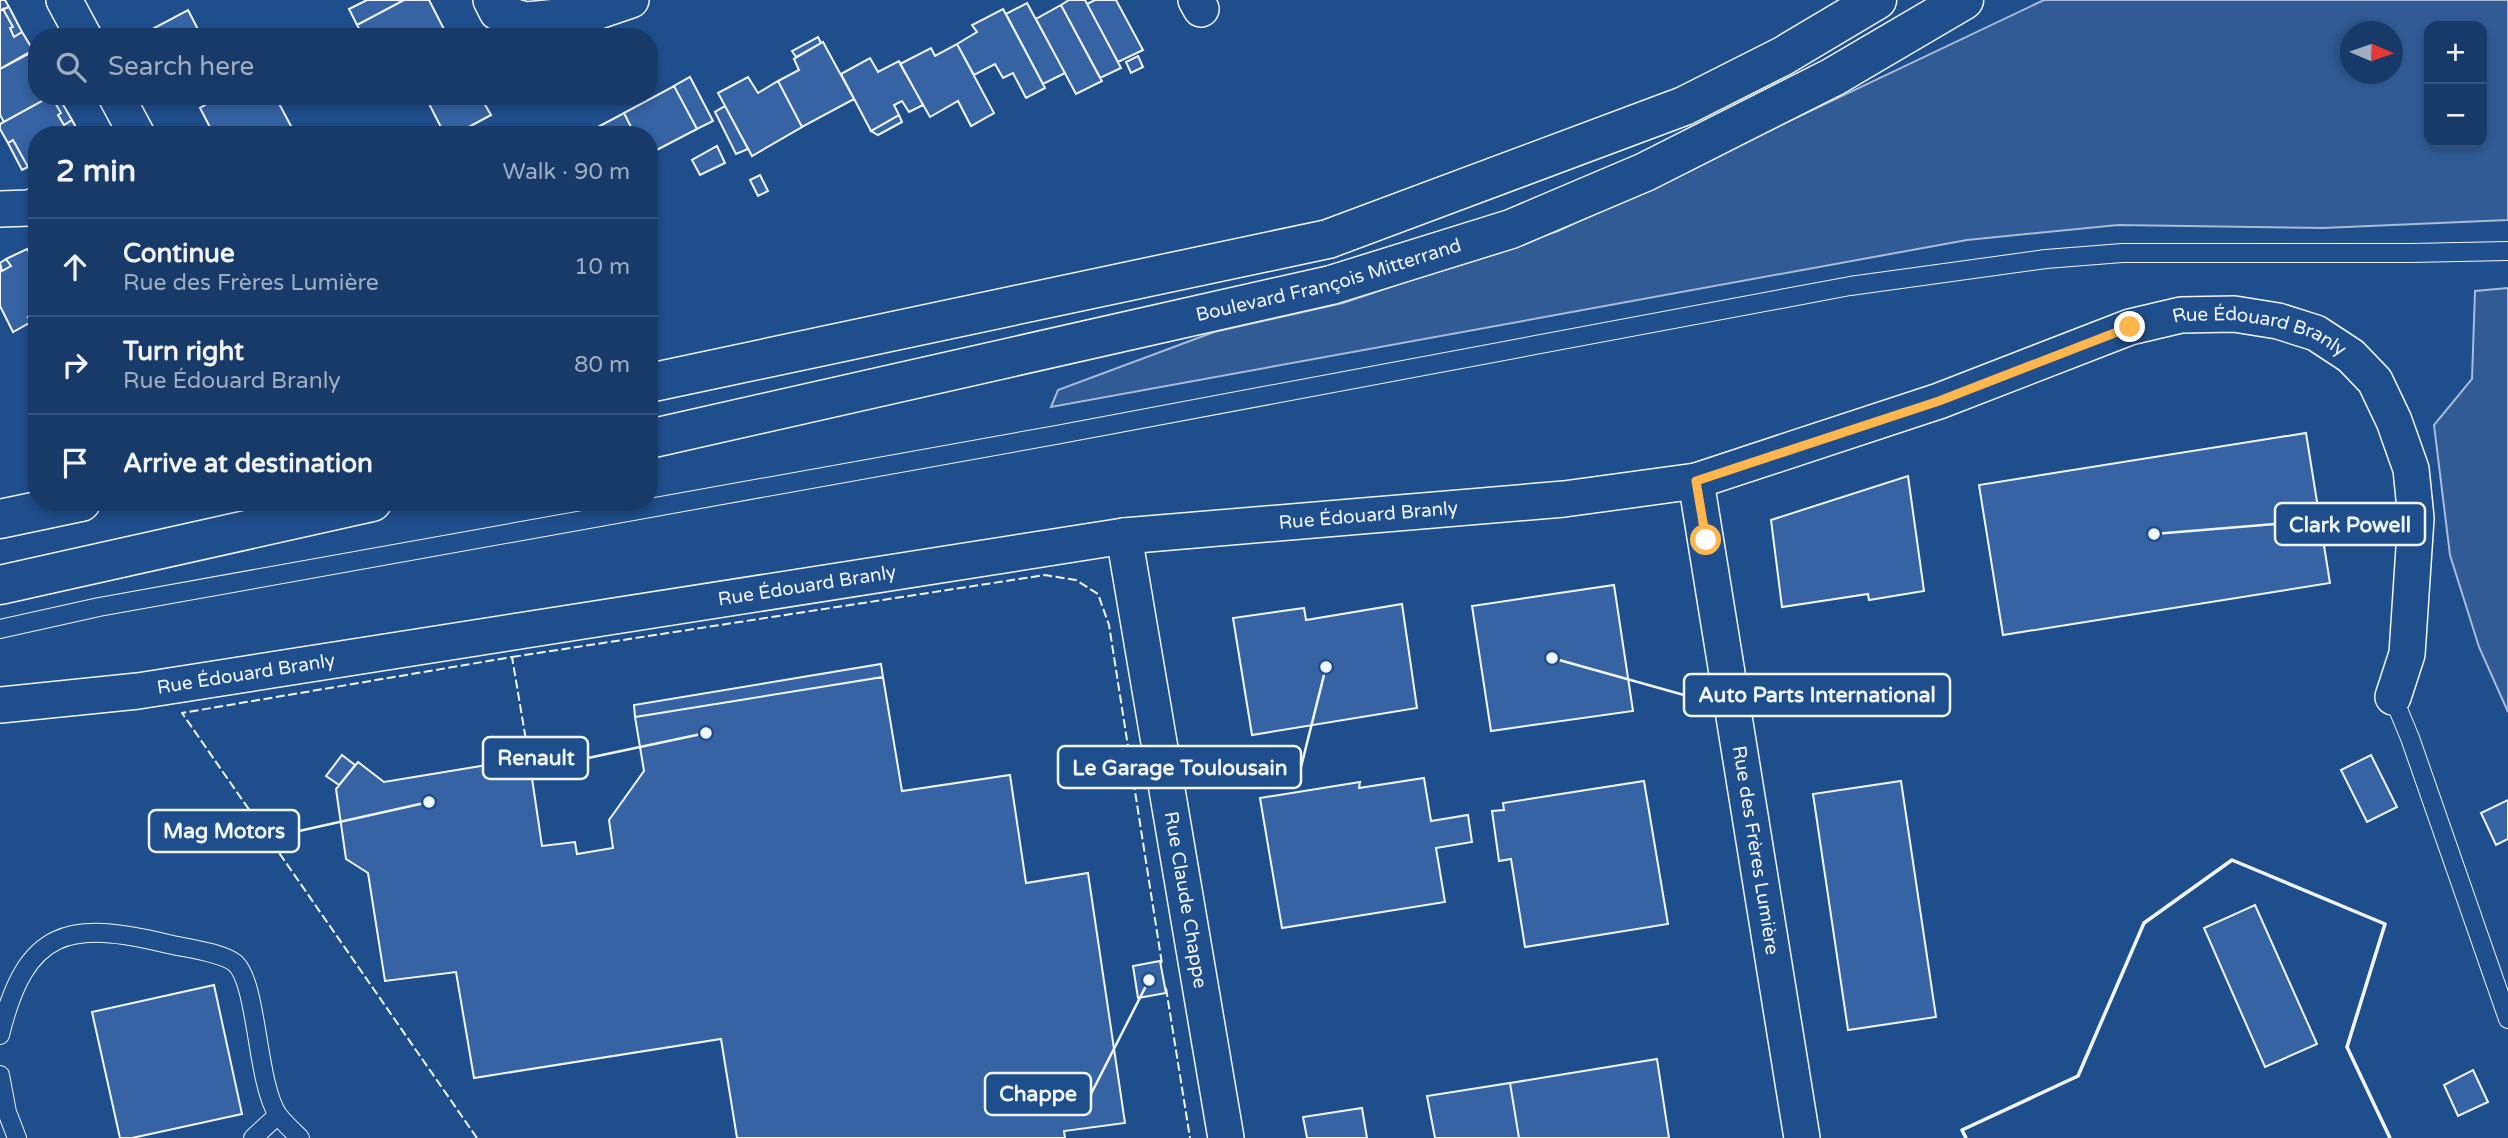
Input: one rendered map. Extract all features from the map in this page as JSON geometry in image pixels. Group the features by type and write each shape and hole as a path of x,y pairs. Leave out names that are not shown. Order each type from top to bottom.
{"main road":[{"name":"Boulevard François Mitterrand","path":"658,381 1328,239 1684,106 1783,56 1877,0"},
{"name":"Boulevard François Mitterrand","path":"658,437 1331,285 1511,229 1645,172 1833,77 1964,0"},
{"path":"0,519 38,511"},
{"path":"0,585 332,511"}],"street":[{"path":"64,0 79,28"},
{"path":"491,0 498,12 526,20 590,14 631,0"},
{"path":"121,105 132,126"},
{"path":"0,209 28,208"},
{"name":"Rue Édouard Branly","path":"0,705 138,691 1124,536 1564,499 1696,481 1939,401 2130,327 2181,315 2234,314 2278,321 2316,333 2351,356 2375,381 2394,421 2411,470 2416,518 2407,653 2393,698"},
{"name":"Rue des Frères Lumière","path":"1696,481 1802,1138"},
{"name":"Rue Claude Chappe","path":"1124,536 1226,1138"}],"lane":[{"path":"658,506 1850,286 2046,259 2122,253 2508,251"},
{"path":"0,629 99,607 633,511"},
{"path":"2393,698 2410,738 2508,1018"},
{"path":"0,1035 8,1003 34,955 55,941 79,932 107,932 138,937 215,955 235,963 246,983 266,1084 278,1115 300,1138"},
{"path":"0,1075 7,1111 17,1138"},
{"path":"253,1138 278,1115"}],"shaded area":[{"path":"2044,0 2508,0 2508,220 2323,228 2118,225 1967,240 1051,407 1058,390 1214,332 1343,303 1558,231"},
{"path":"2508,288 2508,712 2479,647 2450,555 2434,425 2472,379 2475,291"}],"building":[{"path":"0,0 5,0 9,7 0,11"},
{"path":"367,0 404,0 357,25 349,9"},
{"path":"404,0 429,0 443,28 359,28 357,25"},
{"path":"1069,0 1085,0 1121,68 1100,78 1061,5"},
{"path":"1095,0 1116,0 1143,50 1118,62 1087,4"},
{"path":"1027,3 1065,73 1043,84 1006,14"},
{"path":"1061,5 1102,81 1076,94 1036,19"},
{"path":"9,7 22,32 14,37 10,28 13,27 3,9"},
{"path":"3,9 13,27 10,28 14,37 22,32 28,42 28,53 0,69 0,11"},
{"path":"1003,9 1045,88 1026,98 1013,73 1003,78 995,64 974,75 957,44 977,32 972,25"},
{"path":"188,10 197,28 154,28"},
{"path":"818,37 821,43 796,57 792,51"},
{"path":"823,42 854,99 802,127 778,81 799,70 794,59"},
{"path":"957,44 994,113 971,126 958,101 930,117 900,64 931,48 935,56"},
{"path":"28,54 28,105 35,105 4,122 0,115 0,69"},
{"path":"1138,56 1143,67 1131,73 1126,62"},
{"path":"870,58 878,72 899,61 923,105 909,112 902,101 894,105 899,115 871,131 841,74"},
{"path":"690,77 713,121 697,129 674,86"},
{"path":"748,77 758,93 778,81 802,127 752,156 718,93"},
{"path":"674,86 697,129 658,149 658,126 630,126 624,113 639,105 658,105 658,95"},
{"path":"35,105 56,105 64,125 72,120 75,126 28,126 28,167 13,140 8,143 0,124"},
{"path":"56,105 63,105 72,120 64,125 58,115 61,113"},
{"path":"205,105 280,105 291,126 209,126 200,108"},
{"path":"430,105 485,105 491,115 471,126 440,126"},
{"path":"725,106 748,149 736,154 715,112"},
{"path":"624,113 630,126 600,126"},
{"path":"899,115 902,122 878,135 871,131"},
{"path":"13,140 28,167 22,170 8,143"},
{"path":"717,146 725,163 700,175 692,160"},
{"path":"760,175 768,191 758,196 750,180"},
{"path":"28,251 28,324 13,332 0,306 0,269 2,271 11,266 6,259"},
{"path":"6,259 11,266 2,271 0,263"},
{"path":"2306,433 2330,583 2003,635 1979,485"},
{"path":"1908,476 1924,591 1869,600 1868,594 1782,607 1771,520"},
{"path":"1614,585 1633,711 1491,731 1472,606"},
{"path":"1402,604 1417,708 1252,735 1233,618 1304,608 1306,620"},
{"path":"881,664 883,677 635,717 634,705"},
{"path":"883,677 902,791 1010,775 1026,883 1088,873 1125,1123 1064,1131 1065,1138 737,1138 721,1039 474,1078 456,972 385,981 368,873 346,859 336,789 358,762 384,782 529,758 542,846 575,842 577,854 613,848 609,820 644,771 635,717"},
{"path":"342,755 355,765 339,785 326,776"},
{"path":"2371,755 2397,807 2367,822 2341,770"},
{"path":"1424,778 1431,821 1468,815 1472,842 1436,848 1445,902 1282,928 1260,798 1360,782 1359,788"},
{"path":"1644,781 1668,924 1525,947 1511,859 1499,861 1492,811 1504,810 1503,803"},
{"path":"1901,781 1936,1017 1848,1030 1813,794"},
{"path":"2508,800 2508,839 2496,845 2481,813"},
{"path":"2255,905 2317,1044 2265,1067 2204,928"},
{"path":"1160,961 1166,993 1138,998 1133,966"},
{"path":"214,985 242,1114 132,1138 120,1138 92,1012"},
{"path":"1657,1059 1669,1138 1519,1138 1510,1083"},
{"path":"2473,1070 2488,1102 2458,1116 2444,1085"},
{"path":"1510,1083 1519,1138 1435,1138 1427,1096"},
{"path":"1362,1108 1367,1138 1307,1138 1303,1117"}],"fence":[{"path":"512,657 1045,575 1076,580 1098,594 1109,625 1162,964"},
{"path":"477,1138 182,713 512,657 529,758"},
{"path":"1166,988 1190,1138"}],"wall":[{"path":"1966,1138 1962,1130 2078,1076 2144,923 2232,860 2385,924 2347,1047 2390,1138"}],"place":[{"name":"Clark Powell","path":"2154,534"},
{"name":"Auto Parts International","path":"1552,658"},
{"name":"Le Garage Toulousain","path":"1326,667"},
{"name":"Renault","path":"706,733"},
{"name":"Mag Motors","path":"429,802"},
{"name":"Chappe","path":"1149,980"}],"route":[{"path":"1706,540 1696,481 1939,401 2130,327"}]}
